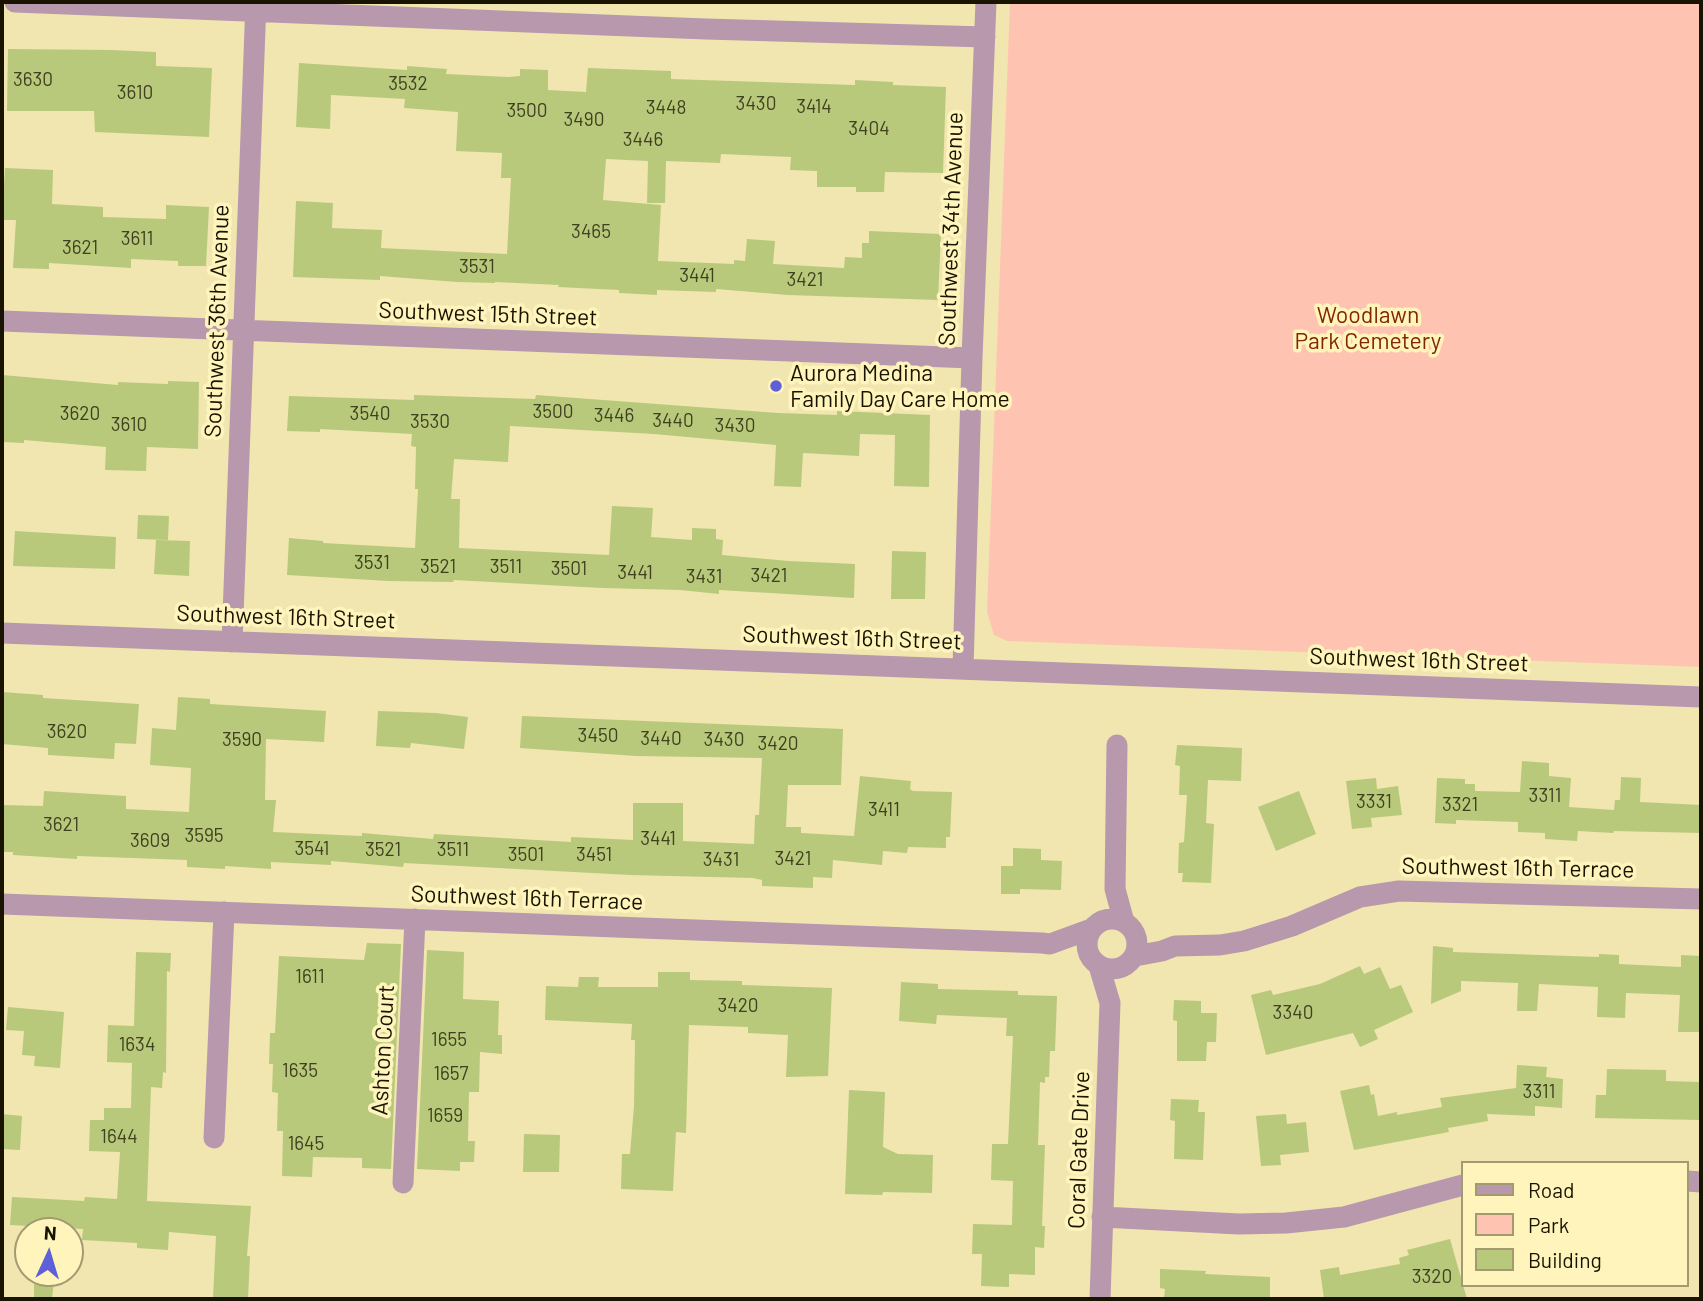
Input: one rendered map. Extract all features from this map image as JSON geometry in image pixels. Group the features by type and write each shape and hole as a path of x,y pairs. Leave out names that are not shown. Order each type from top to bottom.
{"street":[{"path":"15,2 256,6 293,14 679,29 985,37"},
{"name":"Southwest 34th Avenue","path":"963,668 986,2"},
{"name":"Southwest 36th Avenue","path":"232,642 256,6"},
{"name":"Southwest 15th Street","path":"2,321 972,358"},
{"name":"Southwest 16th Street","path":"2,633 1701,697"},
{"path":"1115,889 1086,943 1094,962 1111,970 1130,961 1138,948 1115,889 1117,745"},
{"name":"Southwest 16th Terrace","path":"1130,961 1175,946 1220,945 1244,941 1292,926 1360,897 1399,891 1701,899"},
{"name":"Southwest 16th Terrace","path":"2,904 1050,944 1095,926"},
{"path":"214,1138 224,912"},
{"name":"Ashton Court","path":"403,1183 415,919"},
{"path":"1095,926 1107,919 1129,927"},
{"name":"Southwest 16th Terrace","path":"1129,927 1175,946"},
{"name":"Southwest 16th Terrace","path":"1050,944 1094,962"},
{"name":"Coral Gate Drive","path":"1101,1299 1110,1003 1130,961"},
{"name":"Coral Gate Drive","path":"1094,962 1110,1003"},
{"path":"1102,1217 1239,1224 1296,1222 1365,1212 1462,1185"}],"green space":[{"name":"Woodlawn Park Cemetery","path":"1010,2 1701,2 1701,667 1007,641 994,635 987,612"}],"building":[{"path":"8,49 156,52 156,66 212,68 209,137 95,132 94,111 7,111"},
{"path":"299,63 407,70 407,66 447,69 446,74 508,77 520,76 520,69 548,70 548,90 586,92 588,68 671,71 671,79 855,85 855,80 946,87 943,173 885,172 884,192 856,192 856,187 817,187 817,171 790,170 791,157 721,154 720,163 666,161 665,203 647,203 648,161 606,159 603,200 661,205 658,261 734,264 734,260 745,261 747,239 775,241 773,264 844,268 845,257 862,258 862,243 869,243 869,231 941,234 938,300 788,295 716,289 716,292 657,290 657,295 558,287 559,285 457,282 380,276 380,280 293,277 296,201 333,203 332,228 382,230 381,248 507,254 511,178 501,178 502,153 456,151 458,112 404,108 405,99 331,95 330,129 296,127"},
{"path":"5,168 53,170 52,204 103,207 103,217 166,219 166,205 209,207 206,266 178,266 178,261 131,259 131,268 49,263 49,269 13,268 16,220 2,220"},
{"path":"2,375 118,385 118,382 199,382 198,449 147,447 146,471 105,470 106,447 24,440 24,443 2,442"},
{"path":"414,395 535,399 536,395 778,413 837,415 837,411 930,415 929,487 894,486 895,435 860,434 859,456 803,453 801,487 774,486 776,445 654,434 510,426 508,462 454,459 451,499 460,499 459,548 609,555 612,506 653,508 651,537 692,540 692,528 716,529 716,539 723,540 722,555 855,564 854,598 719,590 719,594 454,580 388,581 287,575 289,538 323,543 415,548 418,489 415,489 416,447 411,446 412,434 320,429 320,432 287,431 289,396 414,400"},
{"path":"138,515 169,516 168,540 137,539"},
{"path":"15,531 116,537 115,569 13,566"},
{"path":"156,540 190,541 189,576 154,574"},
{"path":"892,551 926,552 925,599 891,599"},
{"path":"2,692 43,695 43,698 139,704 136,744 115,743 114,759 48,755 48,748 2,744"},
{"path":"178,697 210,699 210,704 326,711 324,742 266,739 265,800 276,800 273,832 362,836 362,833 433,839 434,834 571,842 571,837 633,840 633,803 683,803 683,841 754,844 755,815 759,815 762,758 636,756 520,748 522,716 843,729 841,785 788,785 786,827 801,827 801,833 854,836 860,776 911,781 910,789 913,791 952,792 950,837 946,837 946,848 908,847 907,853 883,851 882,865 833,860 832,878 813,877 813,888 762,886 762,880 753,878 630,875 404,863 403,867 331,861 331,865 271,862 271,869 225,866 225,869 187,867 187,860 77,856 77,859 2,852 2,805 43,806 44,791 126,796 126,809 189,812 191,768 150,765 152,728 176,730"},
{"path":"378,711 468,717 464,749 411,743 410,748 376,746"},
{"path":"1177,745 1242,748 1241,781 1208,780 1206,823 1214,824 1211,883 1182,882 1183,873 1178,873 1179,843 1184,842 1187,795 1179,795 1180,766 1175,765"},
{"path":"1522,761 1549,763 1549,776 1571,778 1569,807 1614,810 1615,800 1620,800 1621,777 1641,778 1640,802 1701,805 1701,833 1578,831 1577,841 1545,839 1545,833 1518,832 1518,822 1456,820 1456,824 1435,823 1437,778 1465,779 1465,784 1475,784 1475,791 1520,792"},
{"path":"1376,778 1377,789 1398,786 1402,815 1371,818 1372,827 1352,829 1346,781"},
{"path":"1299,791 1316,834 1276,851 1258,807"},
{"path":"1013,848 1041,849 1041,860 1062,861 1061,890 1020,889 1020,894 1001,894 1001,866 1013,866"},
{"path":"367,943 401,944 391,1169 362,1168 362,1158 313,1157 312,1177 282,1176 283,1131 277,1131 278,1093 272,1092 273,1064 269,1064 270,1033 275,1033 279,956 364,960"},
{"path":"1433,946 1453,948 1453,952 1599,957 1599,954 1619,955 1619,964 1681,967 1681,955 1701,956 1701,1032 1678,1032 1680,995 1626,993 1625,1018 1597,1017 1598,987 1539,984 1537,1011 1517,1011 1518,983 1461,981 1461,991 1431,1004"},
{"path":"427,950 464,952 463,999 499,1001 498,1035 502,1035 502,1054 480,1052 479,1092 469,1092 468,1141 475,1141 474,1162 460,1162 460,1171 417,1169"},
{"path":"136,952 171,953 170,972 167,971 166,1073 163,1072 162,1088 151,1087 147,1201 251,1206 247,1256 250,1256 248,1299 213,1298 216,1236 169,1232 168,1250 137,1248 137,1243 84,1240 84,1217 14,1217 14,1225 10,1225 12,1197 84,1201 85,1197 117,1199 120,1152 89,1151 90,1120 104,1120 104,1108 131,1108 132,1063 107,1062 108,1025 134,1026"},
{"path":"1360,966 1364,974 1380,967 1390,989 1401,985 1413,1012 1374,1030 1378,1039 1360,1047 1353,1033 1266,1055 1251,995 1271,990 1273,995 1320,984"},
{"path":"658,972 690,972 690,980 742,981 742,985 832,988 828,1076 786,1077 788,1035 748,1033 748,1027 689,1025 686,1133 676,1132 673,1191 621,1189 622,1154 630,1154 634,1106 635,1040 631,1040 632,1024 545,1020 546,986 578,987 579,977 599,977 598,987 658,987"},
{"path":"901,982 938,984 938,989 1018,991 1018,995 1057,996 1055,1051 1050,1051 1049,1077 1045,1077 1045,1083 1040,1082 1038,1145 1045,1145 1042,1226 1045,1226 1044,1248 1035,1247 1035,1275 1009,1274 1009,1287 981,1286 982,1254 972,1254 973,1224 1012,1225 1013,1181 991,1180 992,1144 1008,1144 1013,1036 1006,1036 1007,1018 937,1015 936,1024 899,1021"},
{"path":"1174,1000 1201,1001 1201,1013 1217,1013 1216,1042 1207,1042 1206,1061 1177,1061"},
{"path":"8,1007 64,1012 60,1068 34,1066 35,1056 22,1055 24,1031 6,1030"},
{"path":"1517,1065 1547,1067 1546,1077 1563,1079 1562,1108 1535,1106 1535,1116 1487,1114 1488,1121 1448,1128 1449,1132 1354,1150 1340,1091 1369,1085 1371,1095 1374,1094 1378,1116 1397,1112 1397,1115 1442,1107 1440,1098 1516,1088"},
{"path":"1607,1069 1666,1070 1666,1081 1701,1082 1701,1120 1595,1118 1596,1095 1606,1095"},
{"path":"849,1090 885,1092 883,1147 898,1154 933,1155 932,1193 845,1194"},
{"path":"1171,1099 1199,1100 1198,1112 1205,1112 1203,1160 1174,1159 1175,1121 1170,1120"},
{"path":"2,1114 22,1116 20,1150 2,1149"},
{"path":"1286,1114 1287,1124 1306,1122 1309,1152 1280,1155 1281,1165 1261,1166 1256,1116"},
{"path":"524,1134 560,1135 559,1172 523,1172"},
{"path":"1450,1239 1467,1299 1324,1299 1320,1270 1339,1267 1340,1275 1400,1264 1399,1258 1409,1255 1407,1250"},
{"path":"1160,1269 1270,1277 1270,1299 1164,1299 1165,1289 1160,1288"},
{"path":"34,1287 53,1287 52,1299 34,1299"}],"place":[{"name":"Aurora Medina Family Day Care Home","path":"776,386"}]}
